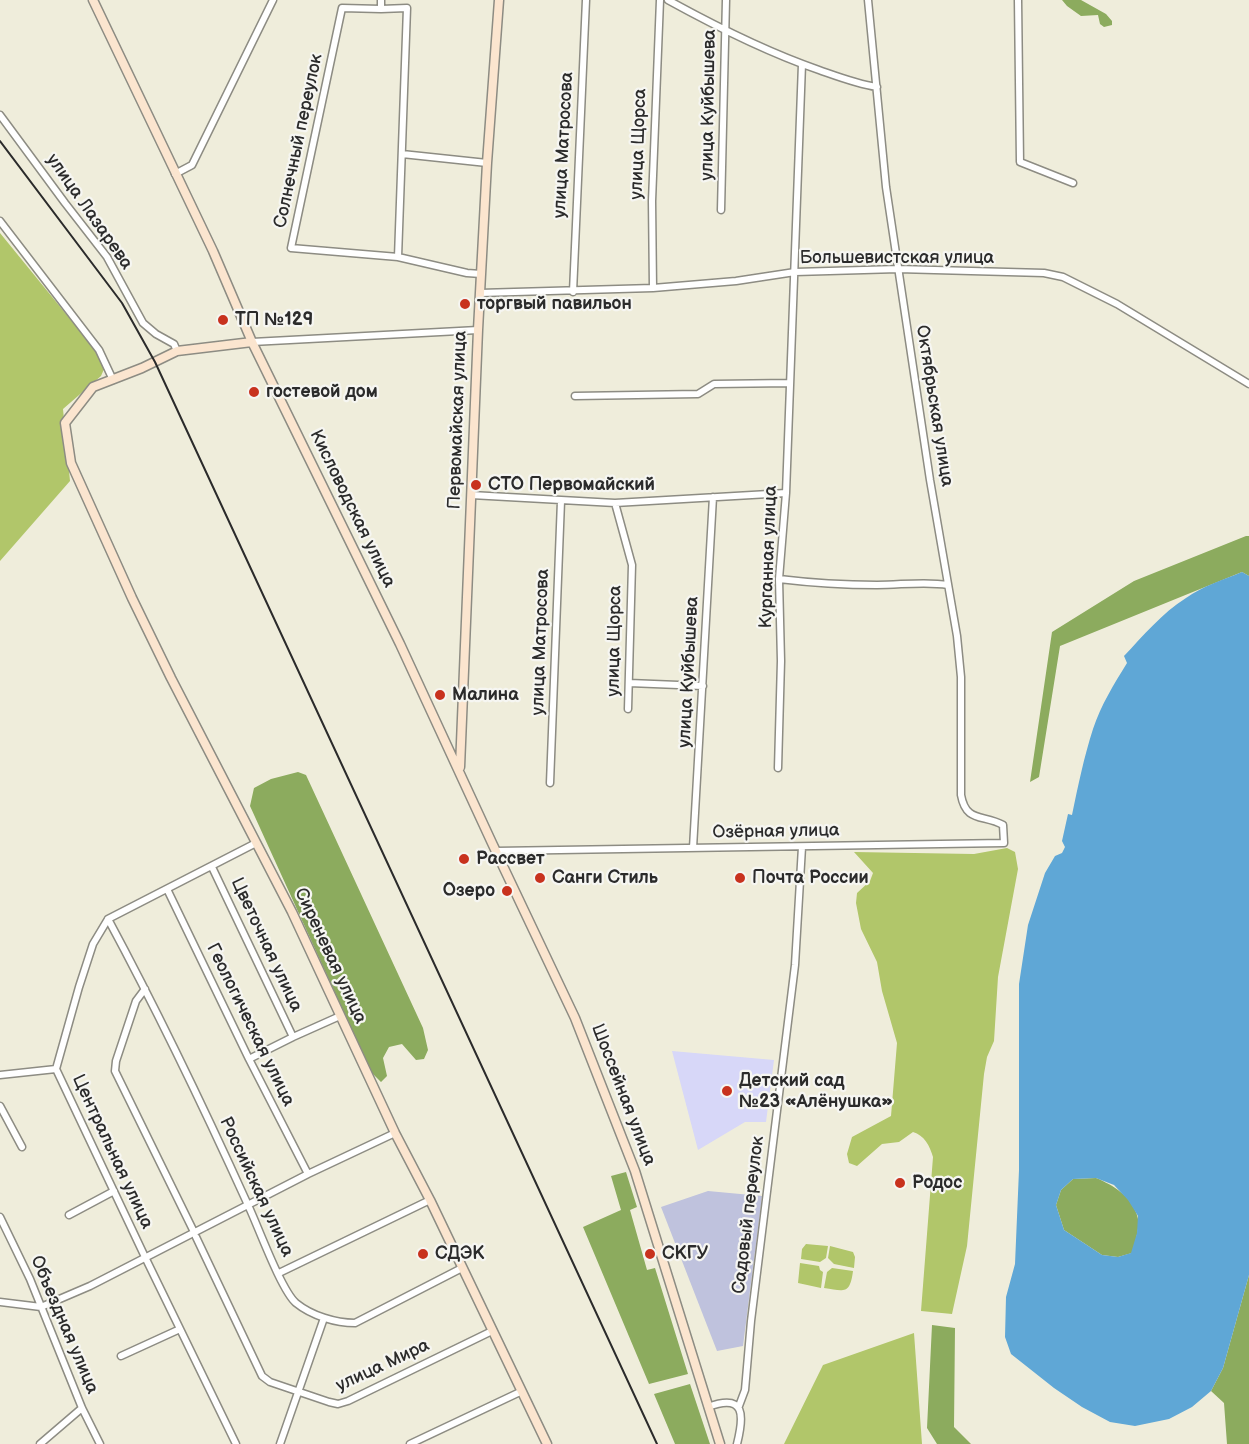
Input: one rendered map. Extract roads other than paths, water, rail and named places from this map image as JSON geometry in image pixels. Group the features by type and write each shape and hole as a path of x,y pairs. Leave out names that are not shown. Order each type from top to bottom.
{"street":[{"name":"Кисловодская улица","path":"93,0 213,251 252,342 460,771"},
{"path":"175,174 192,165 273,0"},
{"path":"381,0 381,9"},
{"name":"Первомайская улица","path":"460,771 478,330 499,0"},
{"name":"улица Матросова","path":"573,292 586,0"},
{"name":"улица Щорса","path":"653,288 652,201 660,0"},
{"path":"668,0 726,31 802,64 860,85 877,87"},
{"name":"улица Куйбышева","path":"722,210 726,0"},
{"name":"Октябрьская улица","path":"868,0 886,187 957,636 961,677 962,795 965,810 970,814"},
{"path":"1018,0 1020,162 1073,183"},
{"name":"Солнечный переулок","path":"398,258 407,8 342,8 291,248 398,258 481,274"},
{"name":"Курганная улица","path":"777,768 781,661 779,579 786,493 802,64"},
{"name":"улица Лазарева","path":"0,115 107,257 143,323 156,334 174,344 177,351"},
{"path":"402,154 487,163"},
{"path":"0,220 99,350 113,380"},
{"name":"Большевистская улица","path":"480,293 653,288 736,281 795,272 898,269 1044,273 1063,277 1117,304 1249,384"},
{"path":"252,342 478,330"},
{"name":"Сиреневая улица","path":"252,342 177,351 93,387 65,423 71,464 171,678 292,912 395,1133 430,1200 546,1444"},
{"path":"575,396 698,394 714,384 790,383"},
{"path":"471,495 615,503 786,493"},
{"name":"улица Куйбышева","path":"693,849 713,497"},
{"name":"улица Матросова","path":"550,783 561,501"},
{"name":"улица Щорса","path":"615,503 632,566 628,709"},
{"path":"779,579 834,585 909,585 931,582 948,585"},
{"path":"629,683 703,686"},
{"name":"Шоссейная улица","path":"460,771 575,1018 635,1171 720,1444"},
{"name":"Озёрная улица","path":"496,851 1004,843 1003,825 970,814"},
{"path":"108,919 256,843"},
{"name":"Садовый переулок","path":"736,1444 742,1418 742,1411 739,1407 745,1390 751,1321 795,965 802,847"},
{"name":"Цветочная улица","path":"212,867 292,1037"},
{"name":"Геологическая улица","path":"167,889 249,1059 308,1174"},
{"name":"Российская улица","path":"108,919 145,989 279,1273 297,1303 324,1317 344,1323 356,1323 462,1268"},
{"name":"Центральная улица","path":"108,919 93,944 56,1069 236,1444"},
{"name":"улица Мира","path":"145,989 136,1000 116,1060 115,1071 262,1376 270,1382 338,1404 492,1331"},
{"path":"249,1059 340,1016"},
{"path":"0,1075 56,1069"},
{"path":"0,1106 22,1147"},
{"path":"0,1302 41,1307 90,1286 195,1234 248,1204 395,1133"},
{"path":"69,1215 114,1191"},
{"path":"279,1273 430,1200"},
{"name":"Объездная улица","path":"0,1217 41,1307 82,1408 100,1444"},
{"path":"280,1444 324,1317"},
{"path":"121,1356 180,1329"},
{"path":"410,1444 520,1392"},
{"path":"708,1407 727,1402 739,1407"},
{"path":"40,1444 82,1408"}],"water":[{"path":"1242,572 1249,576 1249,1275 1223,1368 1211,1391 1192,1407 1169,1419 1135,1426 1110,1422 1054,1388 1011,1354 1005,1337 1006,1297 1015,1264 1019,1170 1019,984 1028,925 1045,873 1055,856 1062,853 1065,847 1062,841 1068,814 1072,815 1093,729 1104,703 1127,663 1124,656 1153,625 1177,604 1199,590","holes":["1096,1178 1114,1185 1128,1200 1138,1216 1137,1233 1131,1253 1118,1257 1102,1255 1064,1230 1056,1205 1061,1190 1073,1179"]}],"railway":[{"path":"0,141 122,303 155,362 657,1444"}],"place":[{"name":"торгвый павильон","path":"465,304"},
{"name":"ТП №129","path":"223,320"},
{"name":"гостевой дом","path":"254,392"},
{"name":"СТО Первомайский","path":"476,485"},
{"name":"Малина","path":"440,695"},
{"name":"Рассвет","path":"464,859"},
{"name":"Санги Стиль","path":"540,878"},
{"name":"Почта России","path":"740,878"},
{"name":"Озеро","path":"507,891"},
{"name":"Детский сад №23 «Алёнушка»","path":"727,1091"},
{"name":"Родос","path":"900,1183"},
{"name":"СДЭК","path":"423,1254"},
{"name":"СКГУ","path":"650,1254"}]}
